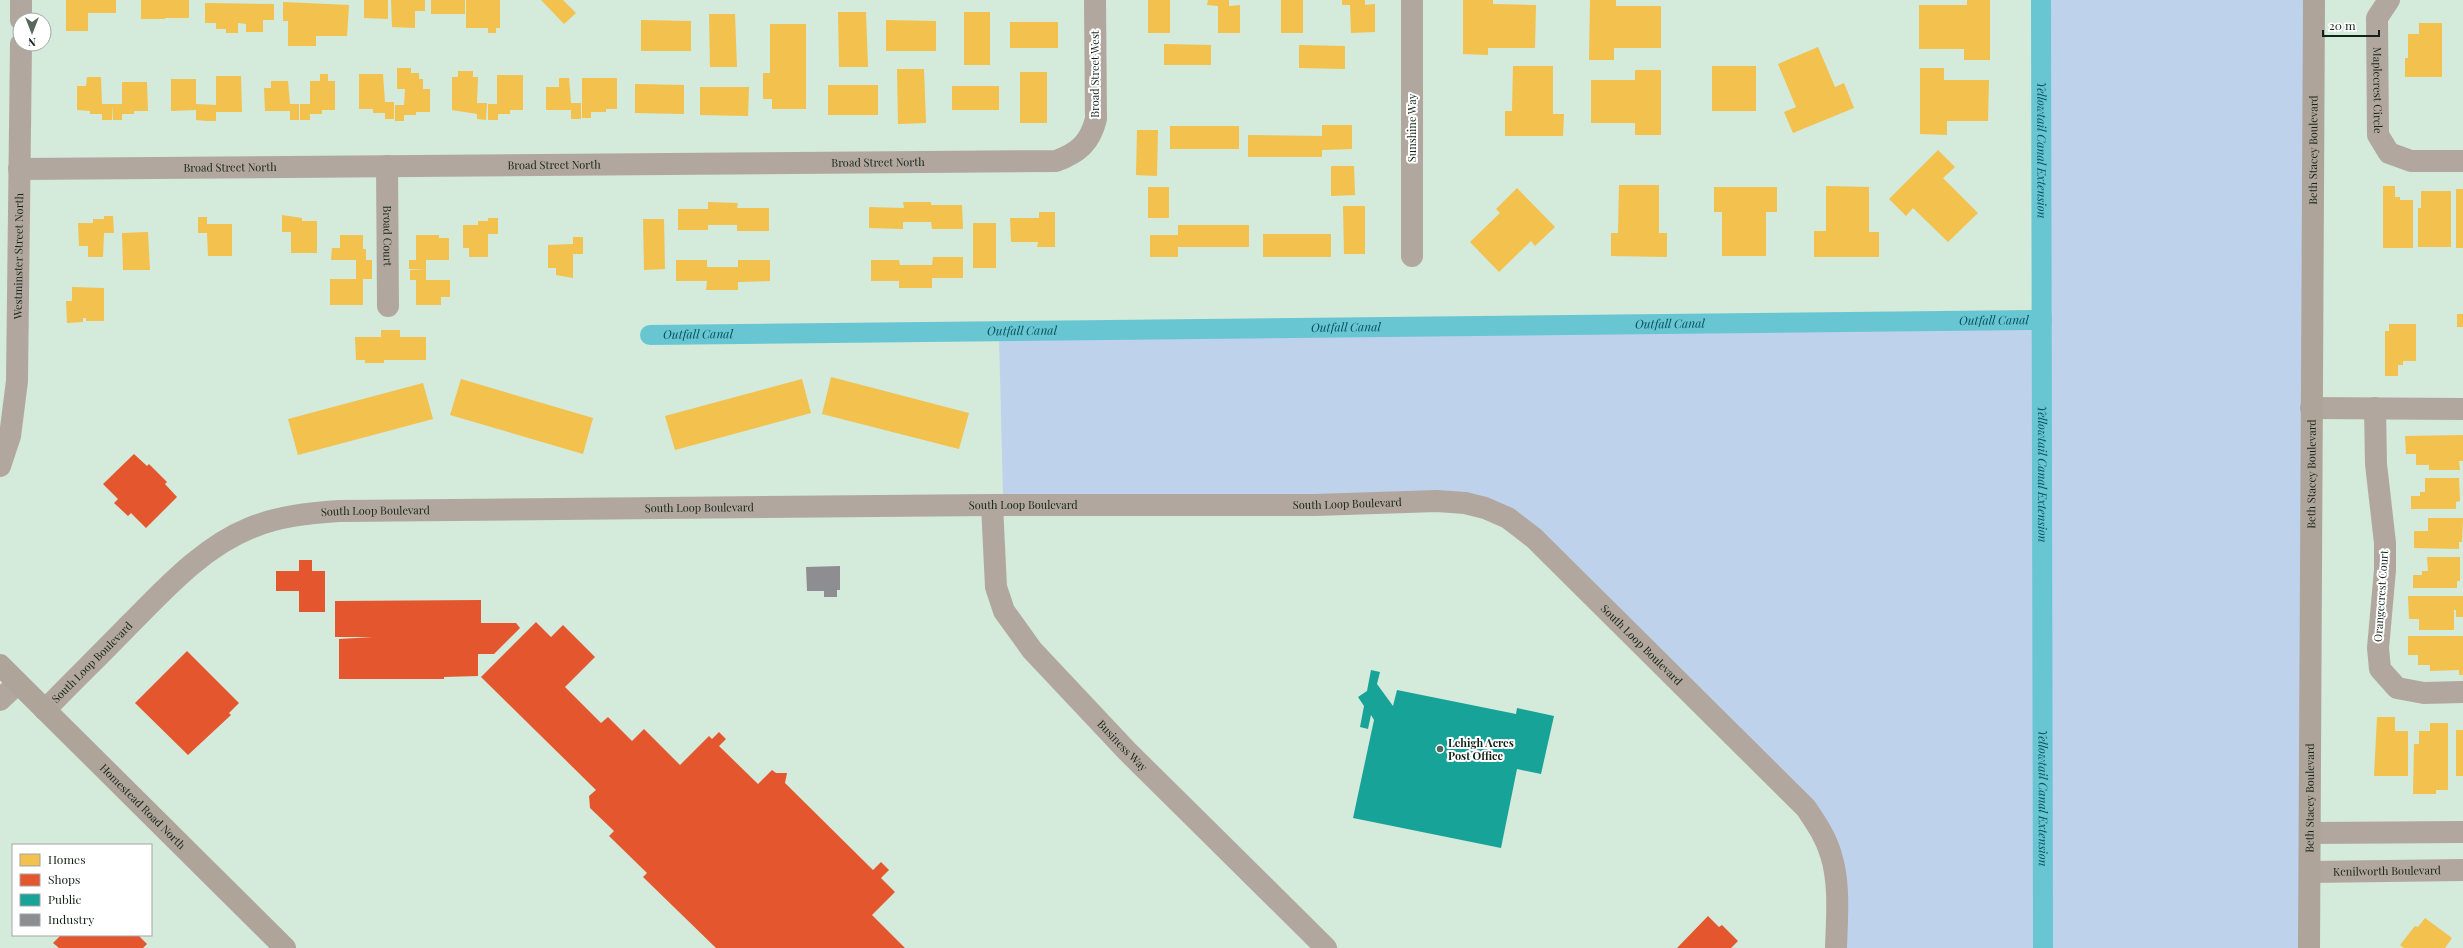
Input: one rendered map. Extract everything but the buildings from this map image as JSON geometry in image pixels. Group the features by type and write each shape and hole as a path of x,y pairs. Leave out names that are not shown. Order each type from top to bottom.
{"street":[{"path":"21,0 21,12"},
{"name":"Broad Street West","path":"1084,144 1092,134 1096,119 1095,0"},
{"name":"Sunshine Way","path":"1412,0 1412,256"},
{"name":"Beth Stacey Boulevard","path":"2310,948 2311,408 2314,0"},
{"name":"Maplecrest Circle","path":"2389,0 2377,18 2378,135 2389,153 2411,161 2463,161"},
{"name":"Westminster Street North","path":"0,466 10,436 17,381 21,52"},
{"name":"Broad Street North","path":"19,169 1056,161 1071,155 1084,144"},
{"name":"Broad Court","path":"387,166 388,306"},
{"path":"2311,408 2463,409"},
{"name":"Orangecrest Court","path":"2375,408 2376,464 2385,543 2385,570 2378,648 2380,669 2397,688 2424,693 2463,692"},
{"name":"South Loop Boulevard","path":"45,710 163,592 207,553 250,528 276,519 339,511 992,505 1315,505 1437,501 1472,505 1508,518 1534,538 1806,808 1822,832 1832,855 1836,878 1836,948"},
{"name":"Business Way","path":"992,505 996,587 1004,611 1032,650 1127,751 1326,948"},
{"name":"Homestead Road North","path":"0,665 285,948"},
{"path":"0,700 18,683"},
{"path":"2310,833 2463,832"},
{"name":"Kenilworth Boulevard","path":"2310,872 2463,870"}],"shaded area":[{"path":"2038,0 2304,0 2300,948 1845,948 1840,854 1513,510 1315,496 1003,496 999,336 2036,329"}],"waterway":[{"name":"Yellowtail Canal Extension","path":"2041,0 2043,948"},
{"name":"Outfall Canal","path":"650,335 2042,320"}],"place":[{"name":"Lehigh Acres Post Office","path":"1440,749"}]}
